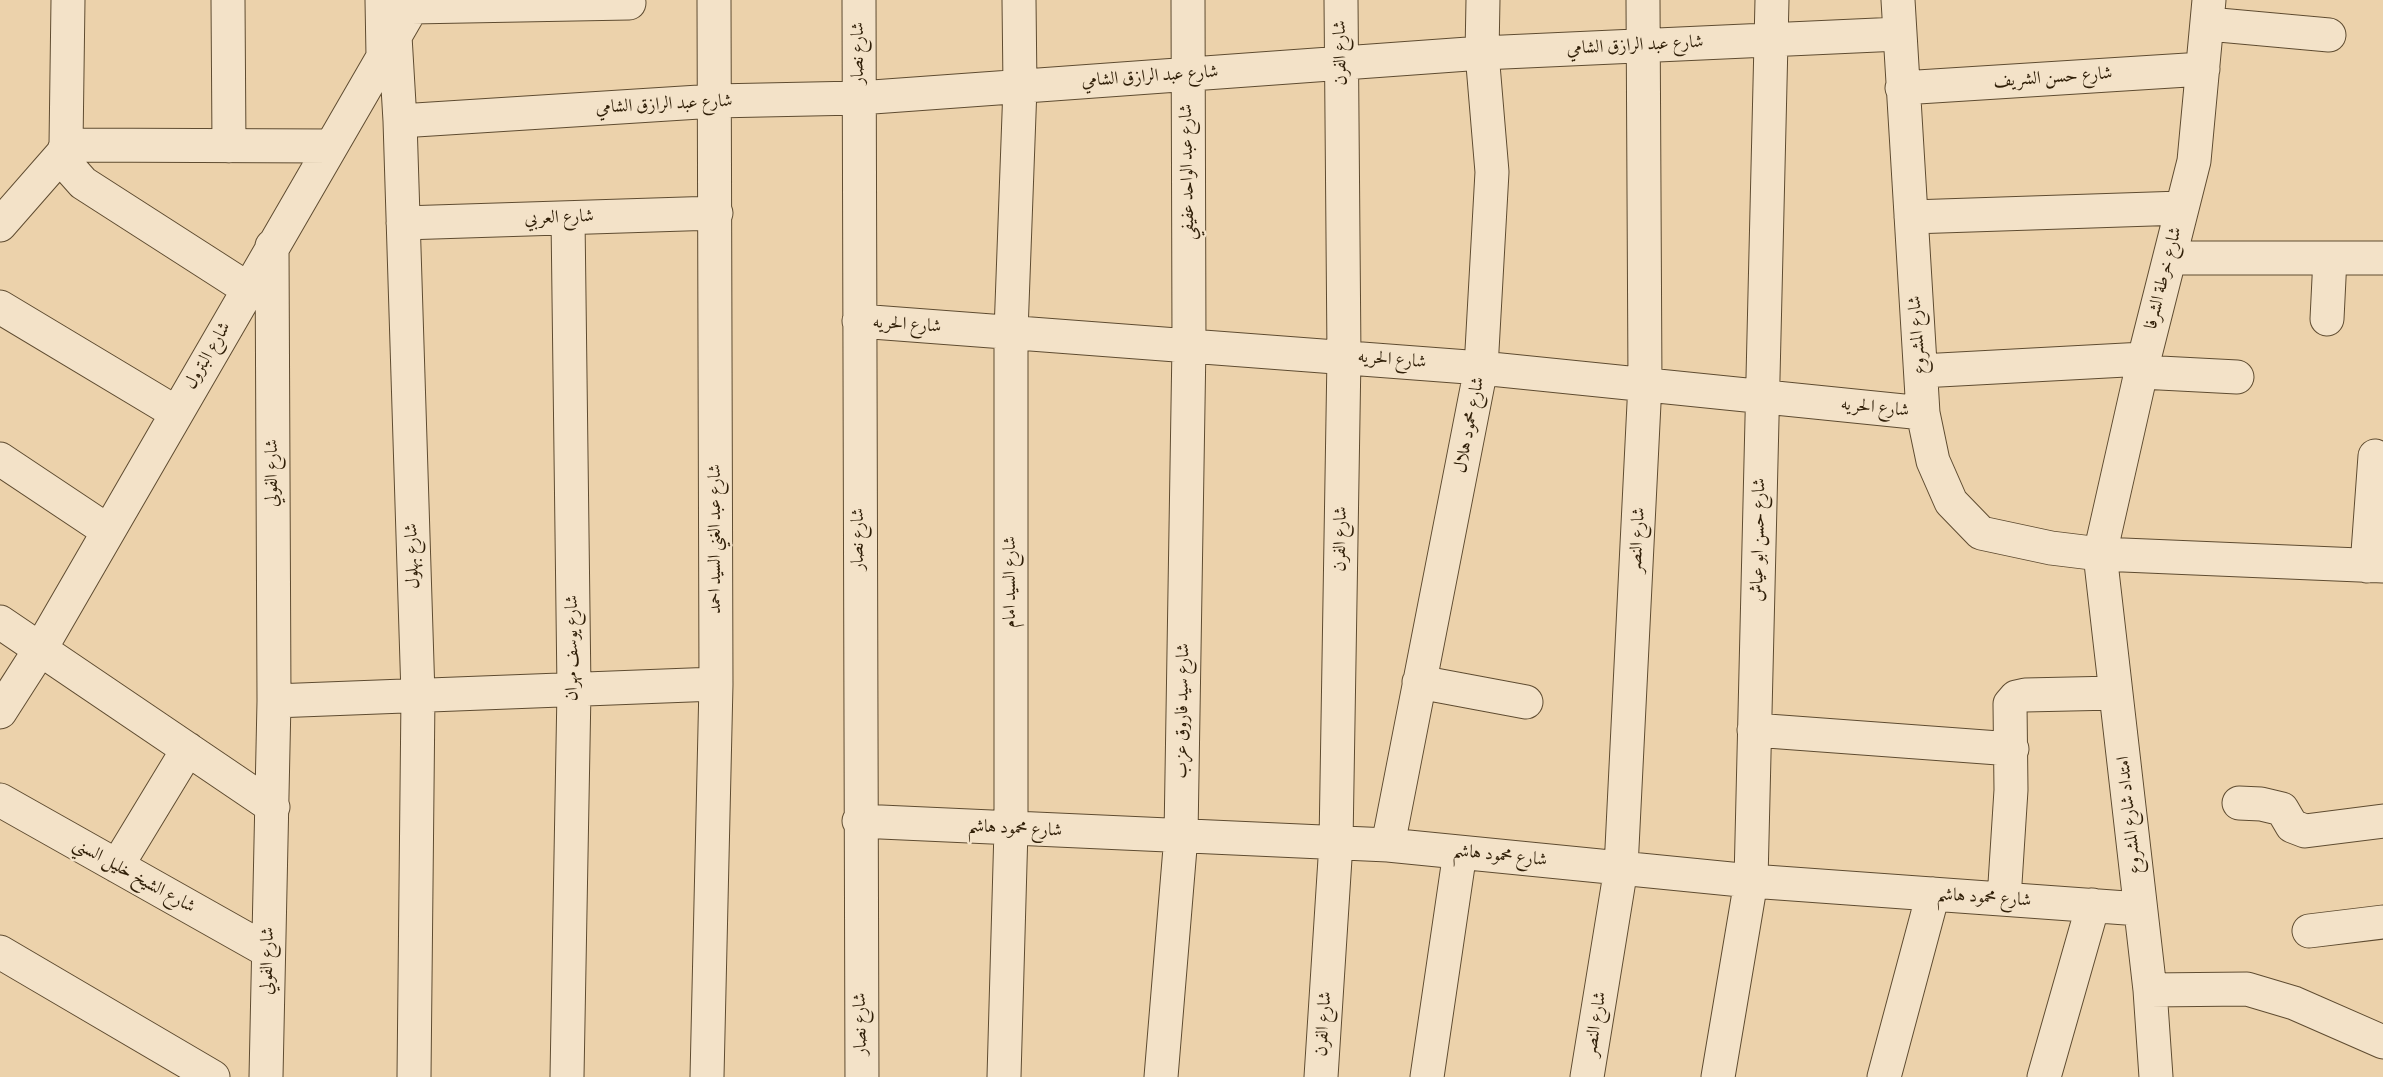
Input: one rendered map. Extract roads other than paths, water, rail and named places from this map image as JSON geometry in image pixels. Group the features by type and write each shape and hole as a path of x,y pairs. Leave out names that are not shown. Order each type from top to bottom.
{"street":[{"path":"68,0 64,149 68,165 83,183 248,289"},
{"path":"228,0 229,146"},
{"name":"شارع عبد الغني السيد احمد","path":"707,1077 716,684 714,0"},
{"name":"شارع نصار","path":"859,0 859,821 862,1077"},
{"name":"شارع السيد امام","path":"1004,1077 1011,829 1011,332 1020,87 1019,0"},
{"name":"شارع عبد الواحد عفيفي","path":"1188,0 1190,344"},
{"name":"شارع الفرن","path":"1321,1077 1336,843 1344,356 1341,0"},
{"name":"شارع محمود هلال","path":"1388,844 1481,368 1492,172 1482,53 1483,0"},
{"name":"شارع النصر","path":"1587,1077 1621,868 1645,383 1643,0"},
{"name":"شارع حسن ابو عياش","path":"1718,1077 1751,881 1772,0"},
{"name":"شارع المشروع","path":"1898,0 1923,413 1933,461 1951,502 1981,533 2051,548 2100,554 2375,566"},
{"path":"404,2 629,3"},
{"name":"شارع البترول","path":"0,712 41,648 175,412 389,46 404,2"},
{"path":"2208,12 2329,35"},
{"name":"شارع خرطة الشرفا","path":"2100,554 2142,365 2194,161 2208,12"},
{"name":"شارع عبد الرازق الشامي","path":"400,121 715,101 859,98 1482,53 1899,34"},
{"name":"شارع بهلول","path":"389,46 400,121 418,695 414,1077"},
{"name":"شارع حسن الشريف","path":"1902,88 2203,69"},
{"path":"0,225 64,149 331,146"},
{"path":"1911,217 2182,208"},
{"name":"شارع العربي","path":"403,223 716,213"},
{"name":"شارع يوسف مهران","path":"567,1077 574,690 568,218"},
{"name":"شارع الفولي","path":"266,1077 274,700 272,246"},
{"path":"2170,258 2383,258"},
{"path":"2327,319 2330,258"},
{"path":"0,307 175,412"},
{"name":"شارع الحريه","path":"859,321 1344,356 1645,383 1923,413"},
{"name":"شارع سيد فاروق عزب","path":"1161,1077 1181,836 1190,344"},
{"path":"1920,371 2142,365 2237,377"},
{"path":"2375,456 2375,566"},
{"path":"0,459 108,531"},
{"name":"امتداد شارع المشروع","path":"2100,554 2150,990 2156,1077"},
{"path":"0,622 273,807"},
{"path":"1419,682 1526,702"},
{"path":"274,700 716,684"},
{"path":"2004,899 2012,749 2010,704 2016,697 2025,695 2116,693"},
{"path":"1754,730 2012,749"},
{"path":"117,866 188,749"},
{"name":"شارع الشيخ خليل السني","path":"0,801 268,951"},
{"path":"2239,803 2261,804 2282,809 2292,826 2305,831 2383,821"},
{"name":"شارع محمود هاشم","path":"859,821 1388,844 1751,881 2140,909"},
{"path":"1427,1077 1461,852"},
{"path":"1884,1077 1933,894"},
{"path":"2044,1077 2093,905"},
{"path":"2310,932 2383,922"},
{"path":"0,952 213,1077"},
{"path":"2150,990 2247,989 2294,1003 2383,1042"}]}
